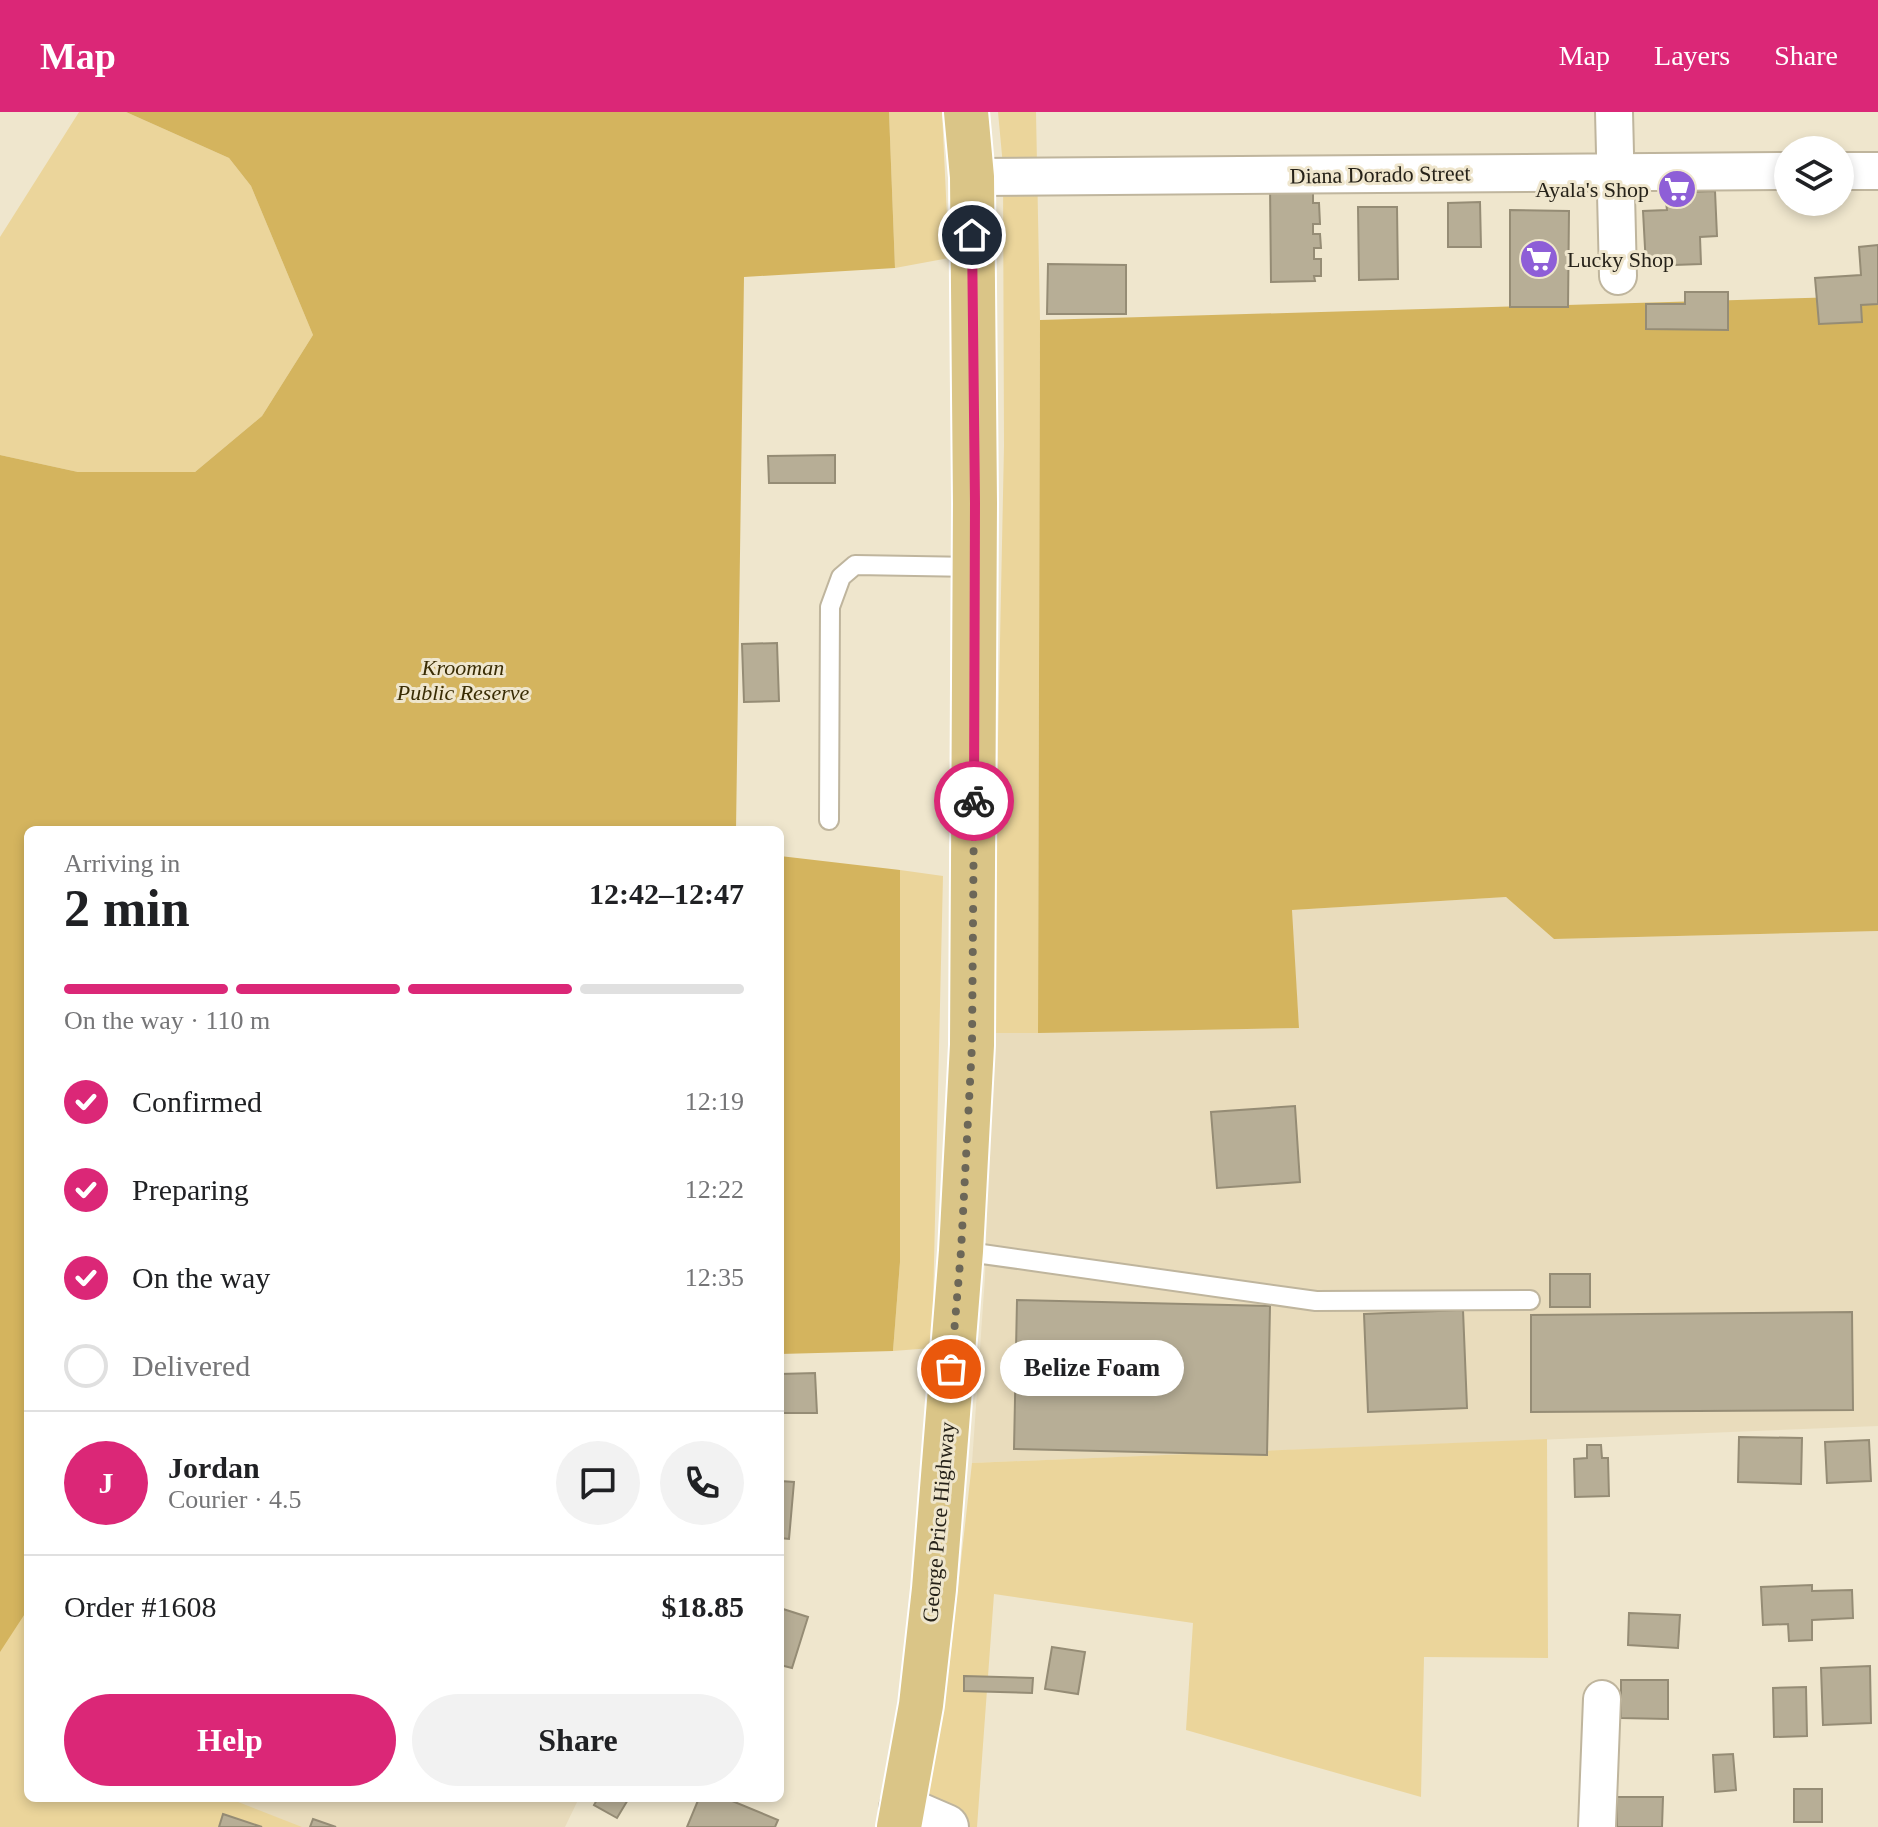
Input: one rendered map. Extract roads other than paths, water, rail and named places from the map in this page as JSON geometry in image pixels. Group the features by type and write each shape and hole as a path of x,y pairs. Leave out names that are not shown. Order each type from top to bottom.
{"main road":[{"name":"George Price Highway","path":"900,1818 921,1705 934,1589 961,1251 972,1045 975,567 972,177 966,112"}],"street":[{"path":"1614,112 1618,276"},
{"name":"Diana Dorado Street","path":"972,177 1774,171"},
{"path":"1854,171 1878,171"},
{"path":"1597,1827 1602,1699"},
{"path":"900,1818 946,1827"}],"lane":[{"path":"829,820 830,607 841,577 855,565 975,567"},
{"path":"961,1251 1316,1301 1530,1300"}],"place":[{"name":"Ayala's Shop","path":"1677,189"},
{"name":"Lucky Shop","path":"1539,259"},
{"name":"Belize Foam","path":"951,1369"}],"park label":[{"name":"Krooman Public Reserve","path":"463,680"}]}
